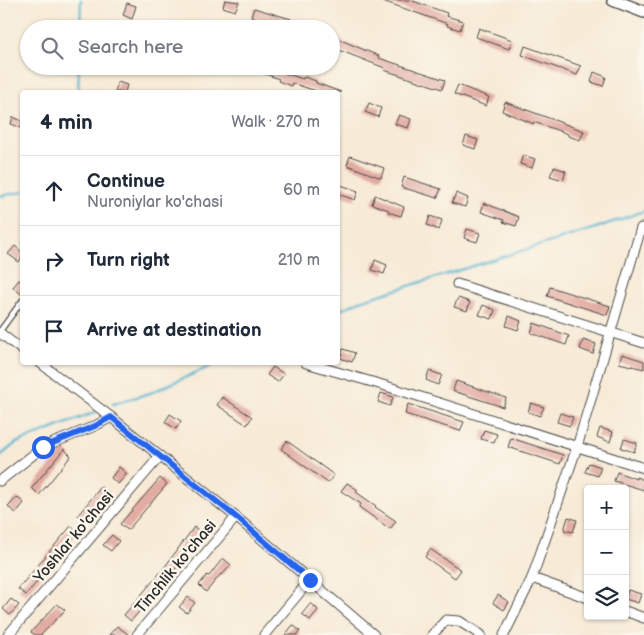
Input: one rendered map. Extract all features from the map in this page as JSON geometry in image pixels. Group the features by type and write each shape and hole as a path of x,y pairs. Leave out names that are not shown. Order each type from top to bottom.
{"main road":[{"path":"613,0 644,12"}],"street":[{"path":"504,635 532,578 578,447 641,228"},
{"path":"457,284 644,343"},
{"path":"0,332 20,348"},
{"path":"43,365 236,517 374,635"},
{"path":"313,365 386,386 644,468"},
{"path":"0,482 43,447 95,426 111,417"},
{"name":"Yoshlar ko'chasi","path":"8,635 160,456"},
{"name":"Tinchlik ko'chasi","path":"137,635 236,517"},
{"path":"532,578 584,597"},
{"path":"264,635 310,580"},
{"path":"629,612 644,618"},
{"path":"432,635 446,620 459,621 481,635"}],"lane":[{"path":"0,332 20,304"}],"building":[{"path":"225,0 239,2 235,11 223,7"},
{"path":"380,0 410,0 447,13 446,16 463,21 460,30"},
{"path":"127,3 136,6 132,19 123,15"},
{"path":"254,8 291,19 260,20 251,17"},
{"path":"479,28 512,40 509,49 476,37"},
{"path":"340,40 379,56 379,58 445,80 442,89 384,70 385,68 340,50"},
{"path":"525,46 581,66 577,75 522,55"},
{"path":"594,72 606,77 603,86 591,82"},
{"path":"268,75 290,75 303,79 304,77 335,90 313,90 292,83 291,86 278,81 279,79"},
{"path":"118,82 127,85 126,90 116,90"},
{"path":"458,85 489,97 486,106 454,94"},
{"path":"505,102 584,131 580,140 534,122 534,124 502,111"},
{"path":"369,103 381,108 378,117 365,112"},
{"path":"399,115 411,119 408,128 395,124"},
{"path":"13,117 20,120 20,127 11,124"},
{"path":"466,136 478,140 475,149 463,145"},
{"path":"523,155 535,159 532,168 520,164"},
{"path":"350,156 384,168 381,178 347,165"},
{"path":"554,167 566,171 563,180 550,176"},
{"path":"404,177 441,189 437,198 401,187"},
{"path":"340,185 358,191 355,200 340,195"},
{"path":"456,193 468,198 465,207 452,203"},
{"path":"375,195 404,207 401,216 372,204"},
{"path":"484,203 519,217 516,226 481,212"},
{"path":"430,216 442,220 439,230 427,225"},
{"path":"467,229 480,233 477,242 464,238"},
{"path":"15,246 20,250 19,262 8,254"},
{"path":"375,260 387,265 384,274 372,270"},
{"path":"19,280 20,293 13,287"},
{"path":"550,287 610,306 607,315 547,296"},
{"path":"458,298 470,302 467,311 454,307"},
{"path":"483,305 495,310 492,319 479,315"},
{"path":"509,316 521,321 518,330 506,326"},
{"path":"534,323 569,336 566,345 531,333"},
{"path":"583,340 596,344 593,354 580,349"},
{"path":"343,349 355,353 352,362 340,358"},
{"path":"622,354 644,361 644,369 619,363"},
{"path":"273,367 284,374 278,382 267,375"},
{"path":"429,371 442,375 438,385 426,380"},
{"path":"456,381 506,398 503,407 453,391"},
{"path":"381,393 393,397 390,406 378,402"},
{"path":"222,397 252,417 247,425 217,405"},
{"path":"531,403 544,407 540,416 528,412"},
{"path":"408,404 464,422 460,431 405,414"},
{"path":"560,413 573,417 570,426 557,422"},
{"path":"170,414 181,421 176,429 165,422"},
{"path":"600,428 613,432 610,442 597,437"},
{"path":"484,430 497,434 494,443 481,439"},
{"path":"511,438 563,455 560,464 508,447"},
{"path":"624,439 637,443 634,452 621,448"},
{"path":"287,441 334,475 328,483 281,449"},
{"path":"64,449 71,456 39,495 32,488"},
{"path":"589,463 601,467 598,476 585,472"},
{"path":"119,467 127,474 118,484 111,478"},
{"path":"617,472 636,479 636,477 644,480 644,490 629,485 614,481"},
{"path":"160,478 167,484 128,530 120,524"},
{"path":"347,483 358,490 356,492 375,507 396,521 390,529 359,507 361,504 341,491"},
{"path":"101,487 109,493 85,522 78,515"},
{"path":"17,497 24,503 16,513 8,507"},
{"path":"568,517 577,520 573,532 564,530"},
{"path":"71,526 78,532 26,595 18,589"},
{"path":"194,527 202,533 169,577 131,621 124,615 164,568"},
{"path":"112,535 119,541 111,551 103,545"},
{"path":"430,549 461,570 455,578 425,557"},
{"path":"223,558 231,565 206,592 199,585"},
{"path":"629,590 641,594 638,603 629,600"},
{"path":"498,595 509,602 504,610 493,603"},
{"path":"188,597 195,603 187,613 179,607"},
{"path":"11,599 19,605 10,615 3,609"},
{"path":"311,603 318,610 310,620 302,614"},
{"path":"57,604 65,610 41,635 35,635 31,632"},
{"path":"293,625 300,631 297,635 285,635"},
{"path":"117,626 129,635 109,635"}],"waterway":[{"path":"80,20 81,0"},
{"path":"78,90 79,75"},
{"path":"0,196 20,192"},
{"path":"340,310 360,301 596,228 644,211"},
{"path":"113,404 150,393 213,365"},
{"path":"0,456 16,443 96,412"}],"route":[{"path":"43,447 95,426 111,417 236,517 310,580"}]}
